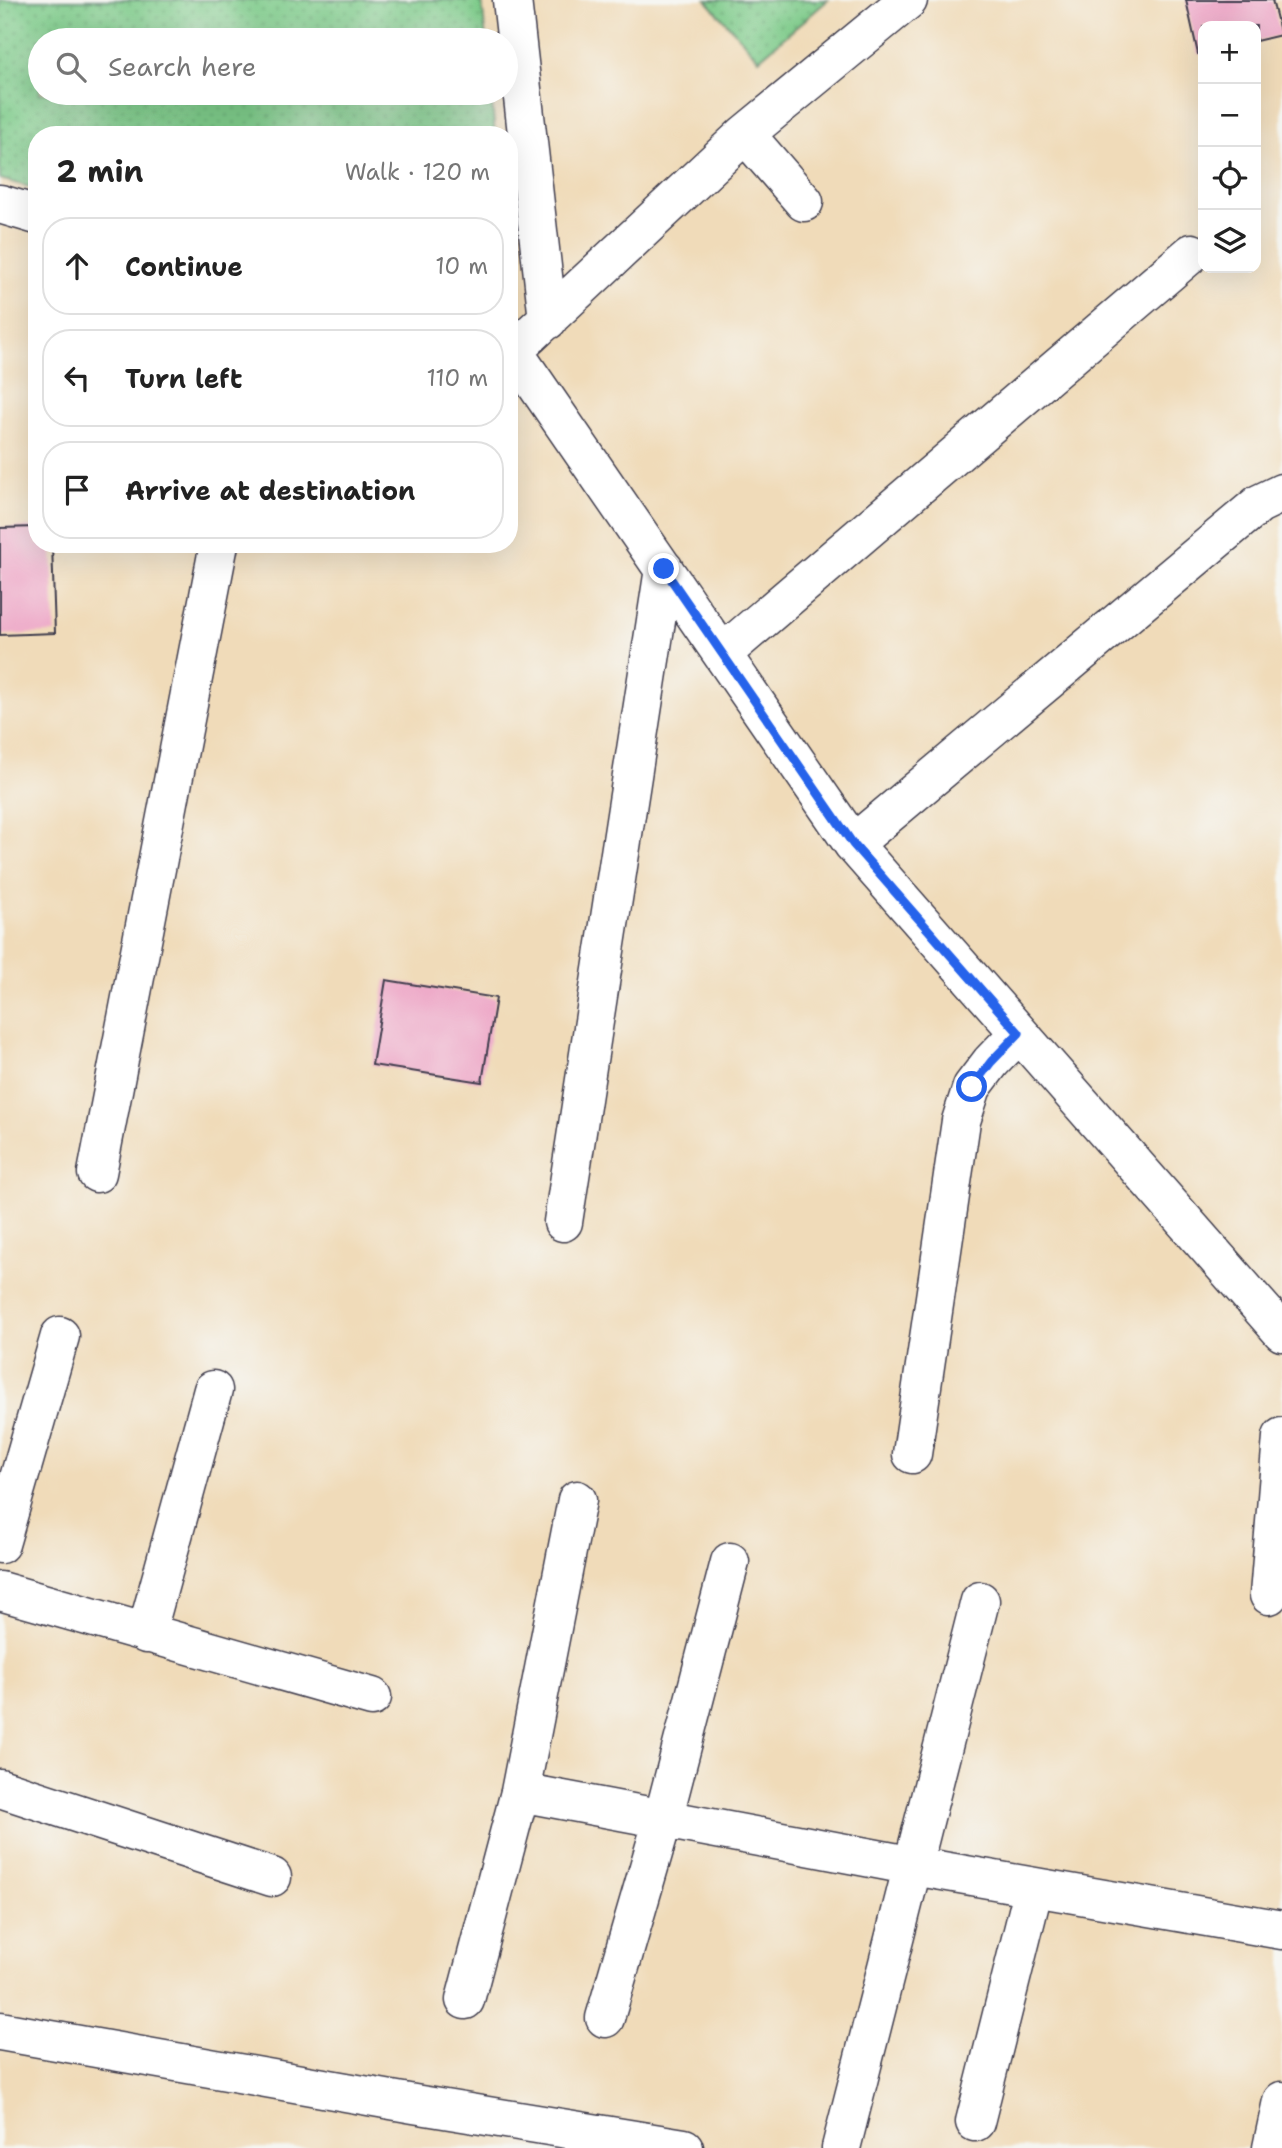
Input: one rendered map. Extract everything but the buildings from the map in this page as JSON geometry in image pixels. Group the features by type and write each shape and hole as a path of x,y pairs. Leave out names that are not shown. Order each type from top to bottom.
{"street":[{"path":"512,0 515,28"},
{"path":"518,344 548,320 745,134 908,0"},
{"path":"518,53 548,320"},
{"path":"745,134 804,202"},
{"path":"0,204 28,212"},
{"path":"722,654 1192,253"},
{"path":"518,360 853,844 1282,1332"},
{"path":"853,844 1259,504 1282,493"},
{"path":"97,1173 217,553"},
{"path":"563,1222 664,569"},
{"path":"912,1454 961,1121 972,1087 1019,1033"},
{"path":"0,1544 60,1336"},
{"path":"146,1634 213,1390"},
{"path":"1269,1595 1282,1437"},
{"path":"465,2000 520,1792 578,1500"},
{"path":"605,2018 663,1819 730,1562"},
{"path":"0,1591 372,1697"},
{"path":"841,2148 980,1601"},
{"path":"0,1788 272,1877"},
{"path":"520,1792 914,1866 1282,1930"},
{"path":"975,2122 1034,1887"},
{"path":"0,2031 414,2104 684,2148"},
{"path":"1272,2148 1282,2101"}],"green space":[{"path":"0,0 482,0 485,28 28,28 28,105 492,105 494,126 28,126 28,187 0,179"},
{"path":"706,0 828,0 759,59"}],"route":[{"path":"664,569 853,844 1019,1033 972,1087"}]}
